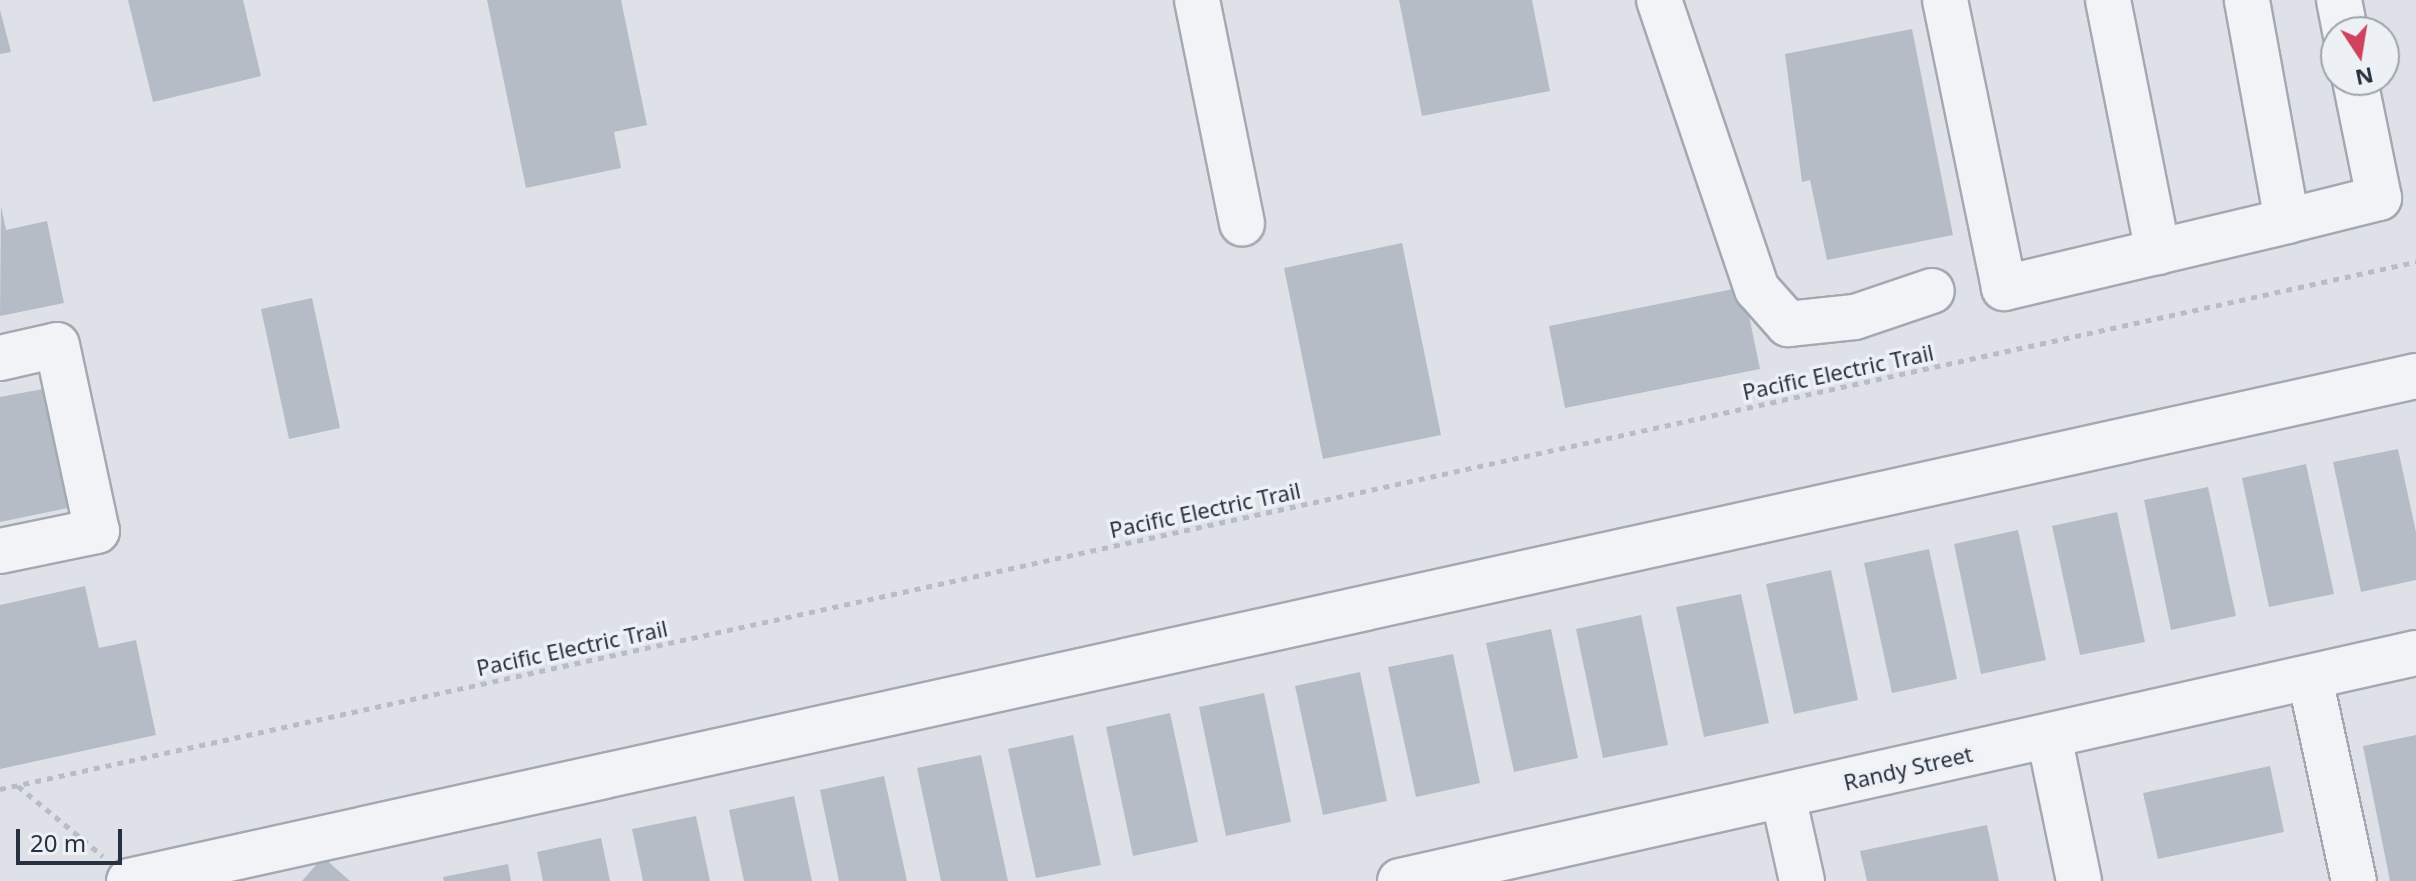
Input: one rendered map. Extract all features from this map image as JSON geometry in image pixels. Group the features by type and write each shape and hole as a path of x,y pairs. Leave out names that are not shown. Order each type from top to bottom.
{"street":[{"path":"1197,0 1242,224"},
{"path":"1659,0 1752,277 1788,324 1855,317 1932,291"},
{"path":"1945,0 2004,288 2379,198 2358,96"},
{"path":"2108,0 2158,252"},
{"path":"2247,0 2287,221"},
{"path":"0,358 57,345 97,531 0,551"},
{"path":"129,879 2416,376"},
{"name":"Randy Street","path":"1400,881 1519,870 1783,796 2416,653"},
{"path":"2310,678 2354,881"},
{"path":"2049,736 2079,881"},
{"path":"1783,796 1802,881"}],"path":[{"name":"Pacific Electric Trail","path":"0,789 2416,262"},
{"path":"17,785 129,879"}],"building":[{"path":"128,0 243,0 261,76 153,102"},
{"path":"487,0 621,0 647,125 614,132 621,168 526,188"},
{"path":"1399,0 1532,0 1550,91 1422,116"},
{"path":"0,10 11,52 0,54"},
{"path":"1912,29 1953,235 1827,260 1810,180 1802,182 1785,54"},
{"path":"1,206 6,230 47,221 64,303 0,316"},
{"path":"1402,243 1441,435 1323,459 1284,268"},
{"path":"1743,287 1760,369 1565,408 1549,326"},
{"path":"312,298 340,428 289,439 261,309"},
{"path":"43,389 68,508 0,522 0,397"},
{"path":"2398,449 2416,532 2416,580 2361,592 2333,462"},
{"path":"2306,464 2334,594 2269,607 2242,478"},
{"path":"2208,487 2236,616 2171,630 2144,500"},
{"path":"2117,512 2145,642 2080,655 2052,526"},
{"path":"2018,530 2046,660 1981,674 1954,544"},
{"path":"1929,549 1957,679 1892,693 1864,563"},
{"path":"1831,570 1858,700 1794,714 1766,584"},
{"path":"85,586 99,648 136,640 156,735 0,769 0,605"},
{"path":"1741,594 1769,723 1704,737 1676,607"},
{"path":"1641,615 1668,745 1603,758 1576,629"},
{"path":"1551,629 1578,758 1514,772 1486,643"},
{"path":"1453,654 1480,783 1416,797 1388,667"},
{"path":"1360,672 1387,801 1323,815 1295,686"},
{"path":"1264,693 1291,822 1226,836 1199,707"},
{"path":"1170,713 1198,842 1133,856 1106,727"},
{"path":"1073,735 1101,865 1036,878 1008,749"},
{"path":"2416,735 2416,881 2390,881 2363,746"},
{"path":"981,755 1008,881 941,881 917,768"},
{"path":"2270,766 2284,832 2158,859 2143,793"},
{"path":"884,776 907,881 839,881 820,790"},
{"path":"794,796 812,881 744,881 729,810"},
{"path":"696,816 710,881 643,881 632,829"},
{"path":"1987,825 1999,881 1867,881 1860,851"},
{"path":"601,838 610,881 543,881 537,852"},
{"path":"323,857 350,881 302,881"},
{"path":"508,864 511,881 444,881 443,877"}]}
